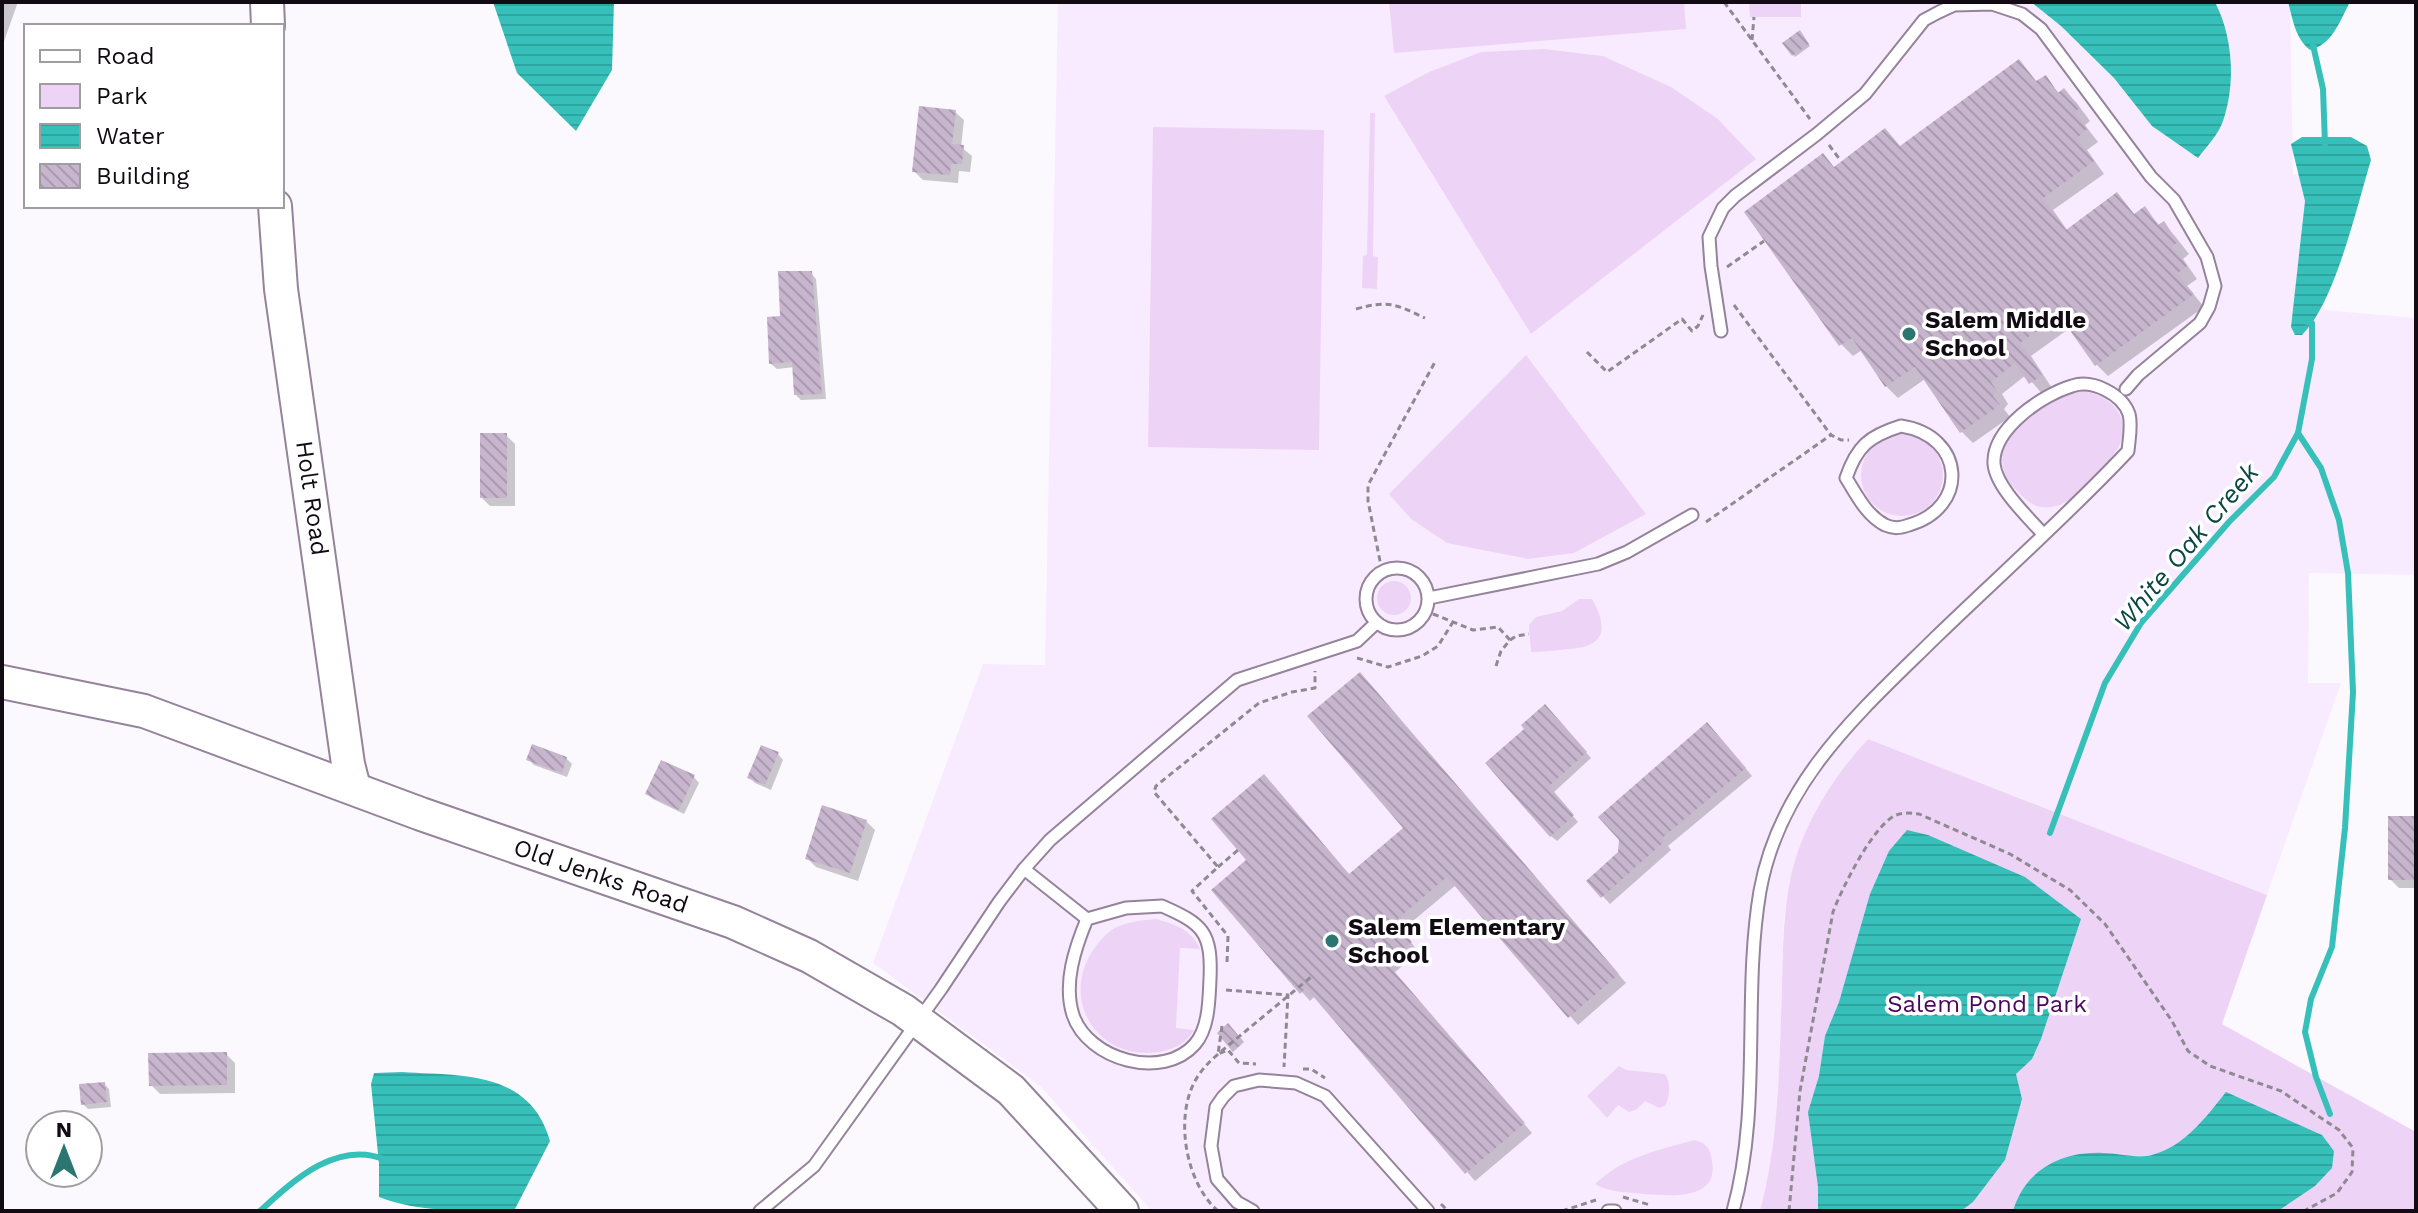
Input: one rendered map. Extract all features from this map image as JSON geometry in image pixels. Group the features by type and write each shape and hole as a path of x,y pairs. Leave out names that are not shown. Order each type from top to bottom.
{"street":[{"path":"267,2 268,24"},
{"name":"Holt Road","path":"275,208 283,303 348,764 354,788"},
{"name":"Old Jenks Road","path":"2,682 144,711 733,922 845,974 918,1021 1011,1090 1122,1211"}],"lane":[{"path":"1721,331 1709,237 1723,208 1865,94 1924,20 1954,5 1992,4 2022,14 2041,29 2151,177 2174,200 2207,257 2215,286 2200,323 2138,375 2126,389"},
{"path":"1733,1211 1748,1130 1756,927 1761,891 1781,823 1798,788 1856,715 2088,493 2128,451 2129,414 2117,398 2099,387 2075,384 2051,395 2007,426 1996,445 1994,464 1999,481 2043,534"},
{"path":"1901,426 1934,437 1946,451 1953,471 1950,488 1940,507 1924,521 1898,528 1887,526 1869,514 1846,478 1854,455 1869,439 1901,426"},
{"path":"1429,598 1598,564 1627,552 1692,515"},
{"path":"1394,567 1414,572 1426,588 1429,598 1426,611 1415,625 1395,630 1376,623 1366,605 1365,594 1369,584 1382,571 1394,567"},
{"path":"760,1211 814,1166 1024,869 1052,839 1237,680 1357,641 1376,623"},
{"path":"1024,869 1087,919"},
{"path":"1162,906 1193,920 1208,940 1209,1003 1203,1029 1197,1043 1181,1057 1163,1063 1136,1062 1113,1055 1089,1041 1073,1015 1070,983 1073,953 1087,919 1126,908 1162,906"},
{"path":"1253,1211 1237,1202 1217,1179 1212,1137 1216,1107 1223,1097 1234,1086 1259,1080 1296,1083 1325,1096 1428,1211"},
{"path":"1608,1211 1615,1211"}],"path":[{"path":"1724,2 1841,161"},
{"path":"1752,40 1754,17"},
{"path":"1764,241 1716,275 1727,296 1831,435 1841,440 1852,440"},
{"path":"1356,309 1376,304 1396,304 1425,318"},
{"path":"1587,352 1607,372 1682,319 1692,331 1698,326 1704,308"},
{"path":"1382,571 1368,501 1368,485 1435,362"},
{"path":"1700,526 1831,435"},
{"path":"1426,611 1473,630 1498,627 1510,640"},
{"path":"1353,657 1388,667 1422,656 1438,646 1449,633 1453,622"},
{"path":"1495,669 1501,651 1510,640 1529,634"},
{"path":"1218,867 1156,798 1156,786 1259,703 1315,688 1316,665"},
{"path":"1789,1211 1800,1091 1833,912 1847,880 1875,834 1897,814 1908,813 1919,814 2010,854 2070,890 2105,924 2172,1021 2188,1051 2210,1066 2281,1091 2339,1130 2353,1148 2352,1172 2337,1193 2304,1211"},
{"path":"1227,963 1228,936 1192,891 1238,850"},
{"path":"1228,1046 1311,977"},
{"path":"1225,1000 1226,990 1288,995"},
{"path":"1284,1067 1288,995"},
{"path":"1218,1054 1222,1025"}],"shaded area":[{"path":"1058,2 2290,2 2293,174 2332,176 2324,310 2416,318 2416,575 2309,573 2308,683 2341,683 2267,895 1868,739 1833,782 1817,809 1792,874 1784,918 1778,1109 1768,1182 1760,1211 1152,1211 1040,1086 873,963 983,664 1045,665"}],"green space":[{"path":"1389,2 1684,2 1686,29 1394,53"},
{"path":"1749,2 1801,2 1801,17 1750,17"},
{"path":"1544,49 1603,56 1671,87 1718,119 1756,159 1531,334 1384,96 1429,72 1481,52"},
{"path":"1370,113 1375,113 1373,256 1378,257 1377,289 1362,288 1363,256 1367,255"},
{"path":"1153,127 1324,130 1319,450 1148,447"},
{"path":"1526,355 1646,514 1574,553 1528,559 1447,543 1411,519 1389,494"},
{"path":"2076,390 2096,394 2112,405 2122,420 2121,441 2106,464 2075,495 2056,506 2038,507 2015,489 2005,473 2002,457 2016,428 2029,415"},
{"path":"1902,434 1918,437 1931,446 1940,459 1943,475 1940,491 1931,504 1918,513 1902,516 1886,513 1873,504 1864,491 1861,475 1864,459 1873,446 1886,437"},
{"path":"1394,581 1406,586 1411,598 1406,610 1394,615 1382,610 1377,598 1382,586"},
{"path":"1579,599 1592,599 1601,619 1602,627 1597,640 1581,648 1531,652 1529,625 1536,617 1562,611"},
{"name":"Salem Pond Park","path":"1868,739 2267,895 2222,1024 2416,1132 2416,1211 1760,1211 1775,1127 1784,931 1791,876 1803,838 1820,803"},
{"path":"1156,919 1182,929 1197,942 1200,949 1180,948 1176,1028 1194,1030 1175,1047 1159,1052 1137,1052 1118,1047 1102,1036 1090,1022 1082,1005 1081,985 1085,966 1096,946 1108,933 1128,923"},
{"path":"1619,1066 1626,1070 1665,1074 1669,1090 1665,1106 1659,1108 1645,1101 1629,1112 1618,1105 1607,1118 1587,1096"},
{"path":"1694,1140 1706,1145 1713,1171 1710,1181 1693,1193 1656,1195 1612,1191 1595,1184 1629,1161"}],"water":[{"path":"493,2 614,2 612,70 576,131 517,73"},
{"path":"2031,2 2215,2 2229,45 2230,91 2221,126 2198,158 2152,126 2114,78 2061,26"},
{"path":"2288,2 2350,2 2330,38 2310,50 2298,34"},
{"path":"2302,137 2351,137 2367,146 2371,160 2335,278 2314,320 2302,335 2295,335 2291,327 2305,201 2291,144"},
{"path":"1907,830 1928,835 2025,877 2081,919 2041,1039 2032,1059 2016,1074 2022,1099 2005,1160 1973,1202 1961,1211 1818,1211 1818,1187 1808,1112 1819,1076 1825,1036 1839,1002 1870,894 1889,851"},
{"path":"374,1073 448,1074 491,1081 527,1101 540,1118 550,1141 514,1211 428,1208 379,1197 371,1084"},
{"path":"2226,1092 2322,1135 2334,1151 2332,1168 2315,1186 2278,1211 2013,1211 2026,1184 2047,1166 2073,1155 2088,1153 2140,1156 2164,1151 2194,1130"}],"building":[{"path":"1800,30 1809,44 1792,56 1782,43"},
{"path":"2019,59 2036,81 2046,75 2058,93 2064,88 2080,108 2075,112 2087,129 2077,138 2094,161 2043,198 2066,230 2117,192 2134,214 2145,206 2158,225 2164,221 2178,242 2172,246 2187,266 2177,274 2194,294 2095,366 2059,315 2020,343 2042,375 2029,384 2015,363 1991,382 1997,391 1993,396 2000,405 1960,433 1915,367 1885,387 1852,338 1839,346 1744,212 1823,153 1834,167 1885,128 1900,146"},
{"path":"919,106 956,110 952,144 964,145 962,164 951,164 950,175 912,172"},
{"path":"778,271 812,271 822,394 794,395 792,362 769,364 767,317 780,316"},
{"path":"480,433 507,433 507,498 480,498"},
{"path":"1360,672 1619,974 1568,1018 1447,877 1394,922 1412,942 1387,963 1525,1123 1465,1174 1306,988 1300,994 1211,890 1246,860 1211,819 1264,774 1349,874 1403,828 1307,716"},
{"path":"1545,704 1587,752 1549,786 1574,815 1550,837 1485,763 1524,729 1521,725"},
{"path":"1707,722 1746,768 1662,838 1665,841 1601,898 1586,881 1618,852 1619,840 1598,817"},
{"path":"532,744 567,757 562,773 526,760"},
{"path":"761,745 779,752 765,785 747,778"},
{"path":"661,760 695,775 679,810 645,794"},
{"path":"822,805 867,820 850,873 805,859"},
{"path":"2388,816 2416,816 2416,880 2388,880"},
{"path":"1228,1023 1244,1042 1233,1052 1217,1033"},
{"path":"227,1052 227,1085 149,1086 148,1053"},
{"path":"105,1082 107,1102 81,1105 79,1084"}],"waterway":[{"name":"White Oak Creek","path":"2313,45 2323,89 2325,144"},
{"name":"White Oak Creek","path":"2050,833 2105,683 2141,623 2229,522 2274,477 2298,433 2312,359 2312,323 2307,322"},
{"path":"2298,433 2321,468 2339,520 2348,573 2353,692 2345,828 2332,947 2311,999 2305,1032 2316,1077 2330,1114"},
{"path":"260,1211 301,1176 333,1159 368,1155 386,1160"}],"place":[{"name":"Salem Middle School","path":"1909,334"},
{"name":"Salem Elementary School","path":"1332,941"}]}
